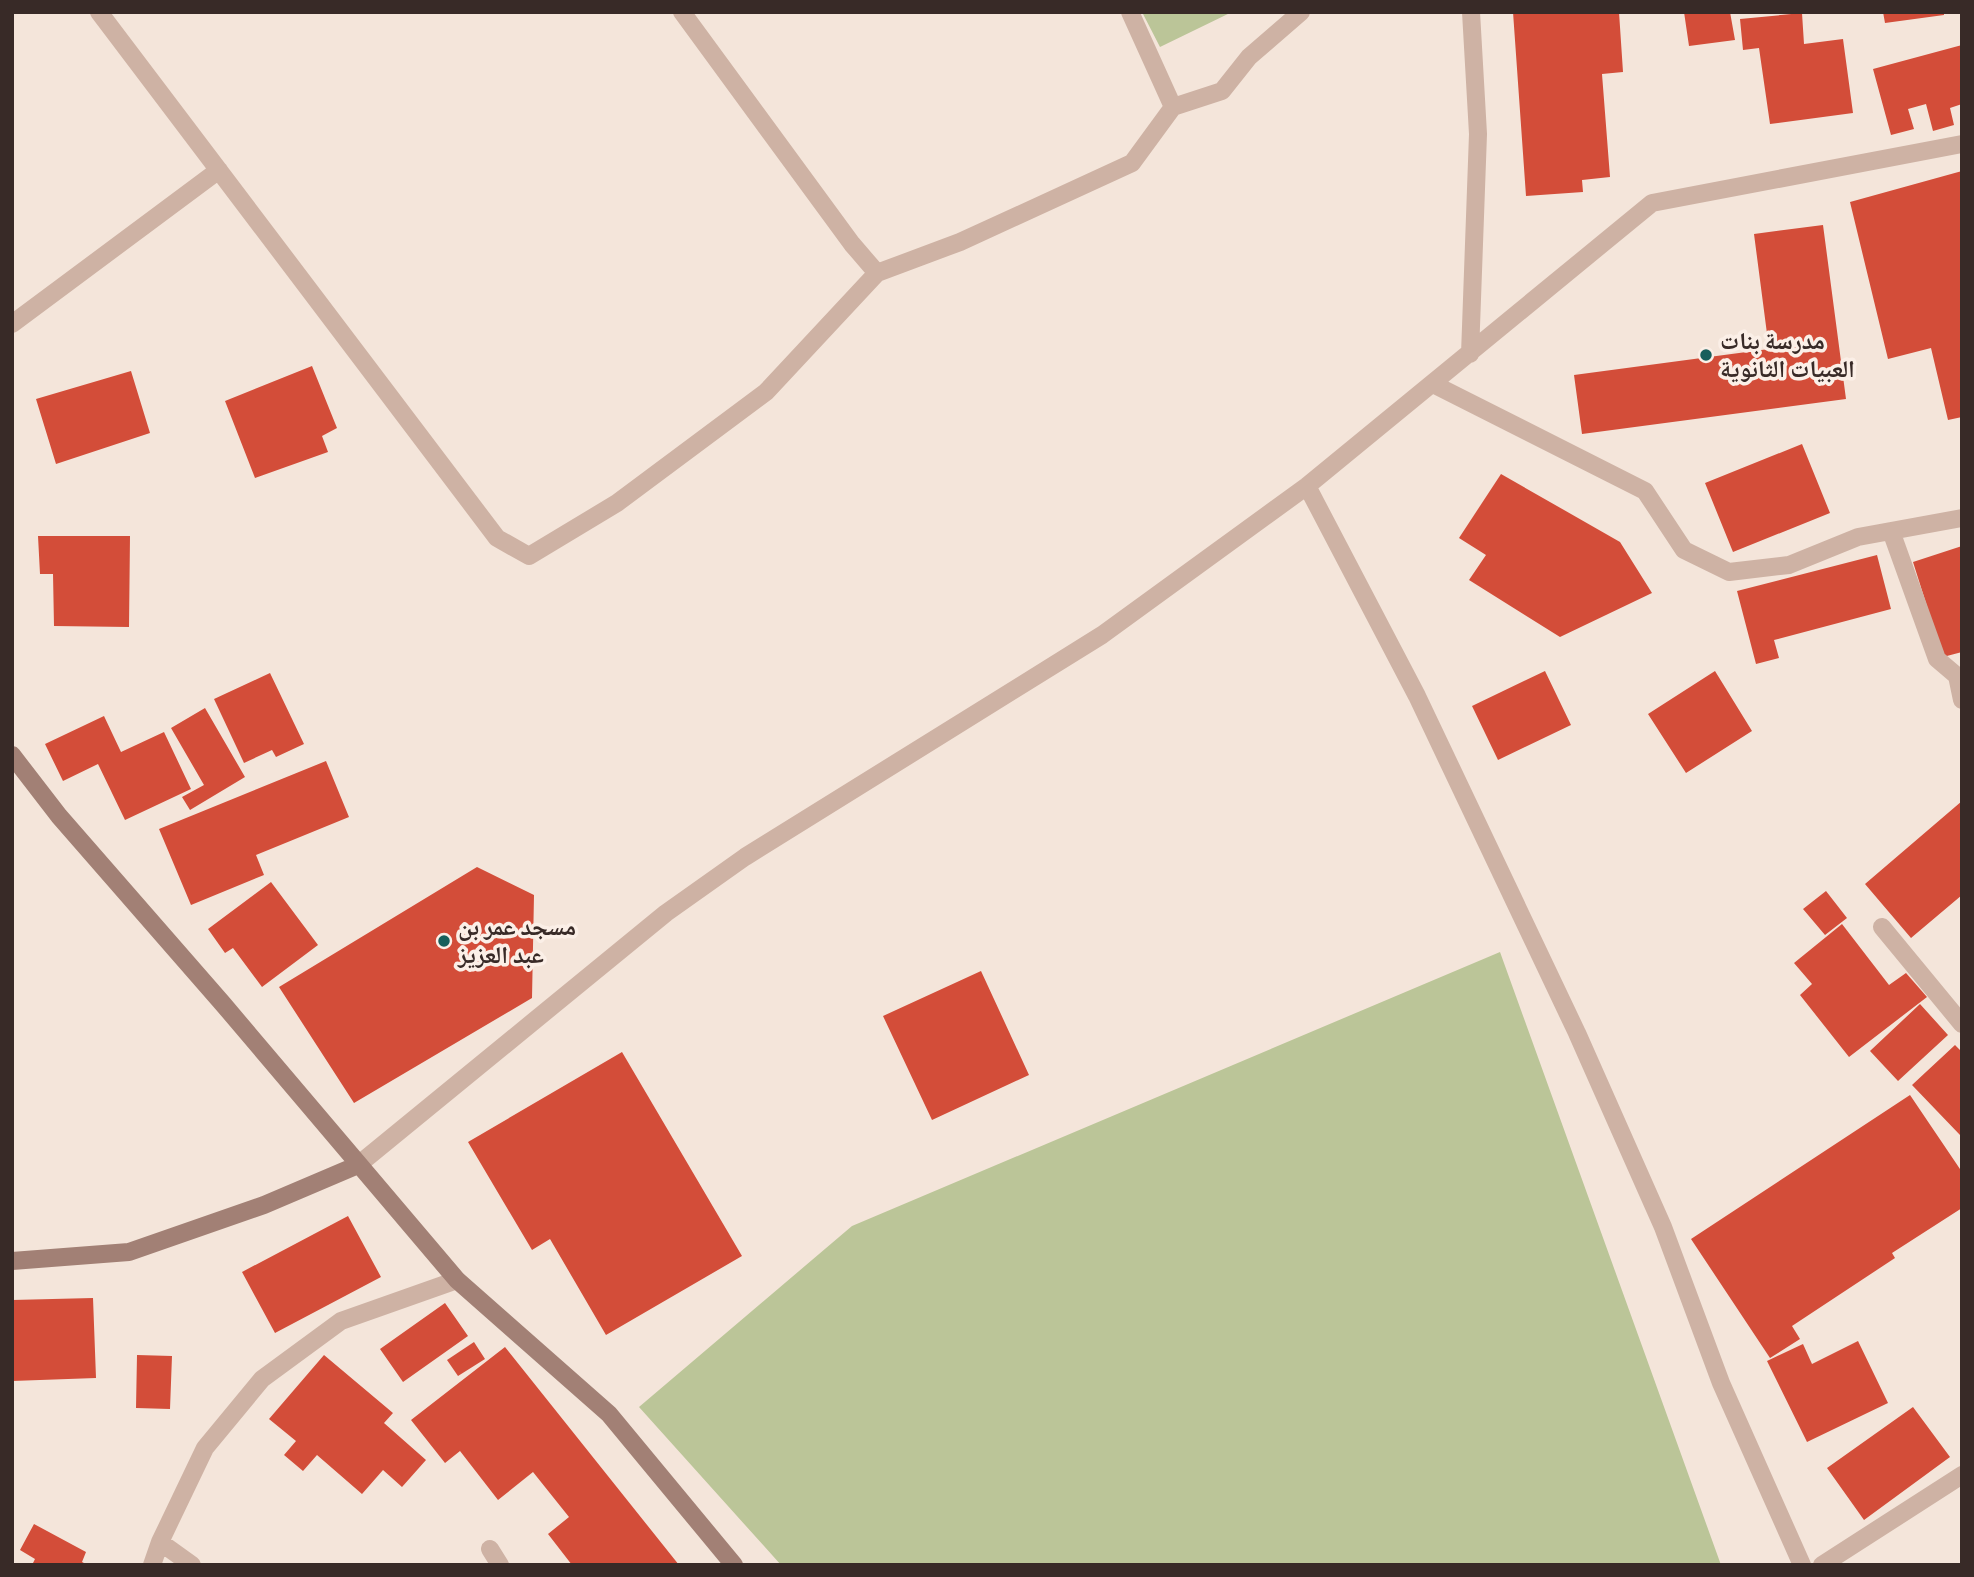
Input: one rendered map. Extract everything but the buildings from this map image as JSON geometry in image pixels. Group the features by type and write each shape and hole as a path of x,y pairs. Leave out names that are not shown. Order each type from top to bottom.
{"street":[{"path":"99,12 497,538 529,556 617,503 766,392 877,273 960,243 1132,163 1173,107 1222,91 1249,57 1301,12"},
{"path":"682,12 852,244 877,273"},
{"path":"1130,12 1173,107"},
{"path":"1470,354 1478,134 1471,12"},
{"path":"12,1261 129,1252 264,1205 358,1165 666,913 745,857 1102,635 1307,486 1652,203 1962,144"},
{"path":"12,324 219,170"},
{"path":"1433,384 1645,491 1684,550 1728,572 1789,565 1858,537 1962,518"},
{"path":"1307,486 1417,696 1577,1033 1663,1227 1721,1383 1802,1565"},
{"path":"1891,531 1937,659 1957,676 1962,700"},
{"path":"12,755 59,816 457,1280 609,1414 734,1565"},
{"path":"1882,927 1962,1024"},
{"path":"152,1565 160,1542 205,1448 262,1379 341,1321 457,1280"},
{"path":"1822,1565 1962,1475"},
{"path":"160,1542 192,1565"},
{"path":"490,1549 500,1565"}],"green space":[{"path":"1142,12 1232,12 1160,47"},
{"path":"1500,952 1721,1565 781,1565 639,1407 852,1226"}],"place":[{"name":"مدرسة بنات العبيات الثانوية","path":"1706,355"},
{"name":"مسجد عمر بن عبد العزيز","path":"444,941"}]}
